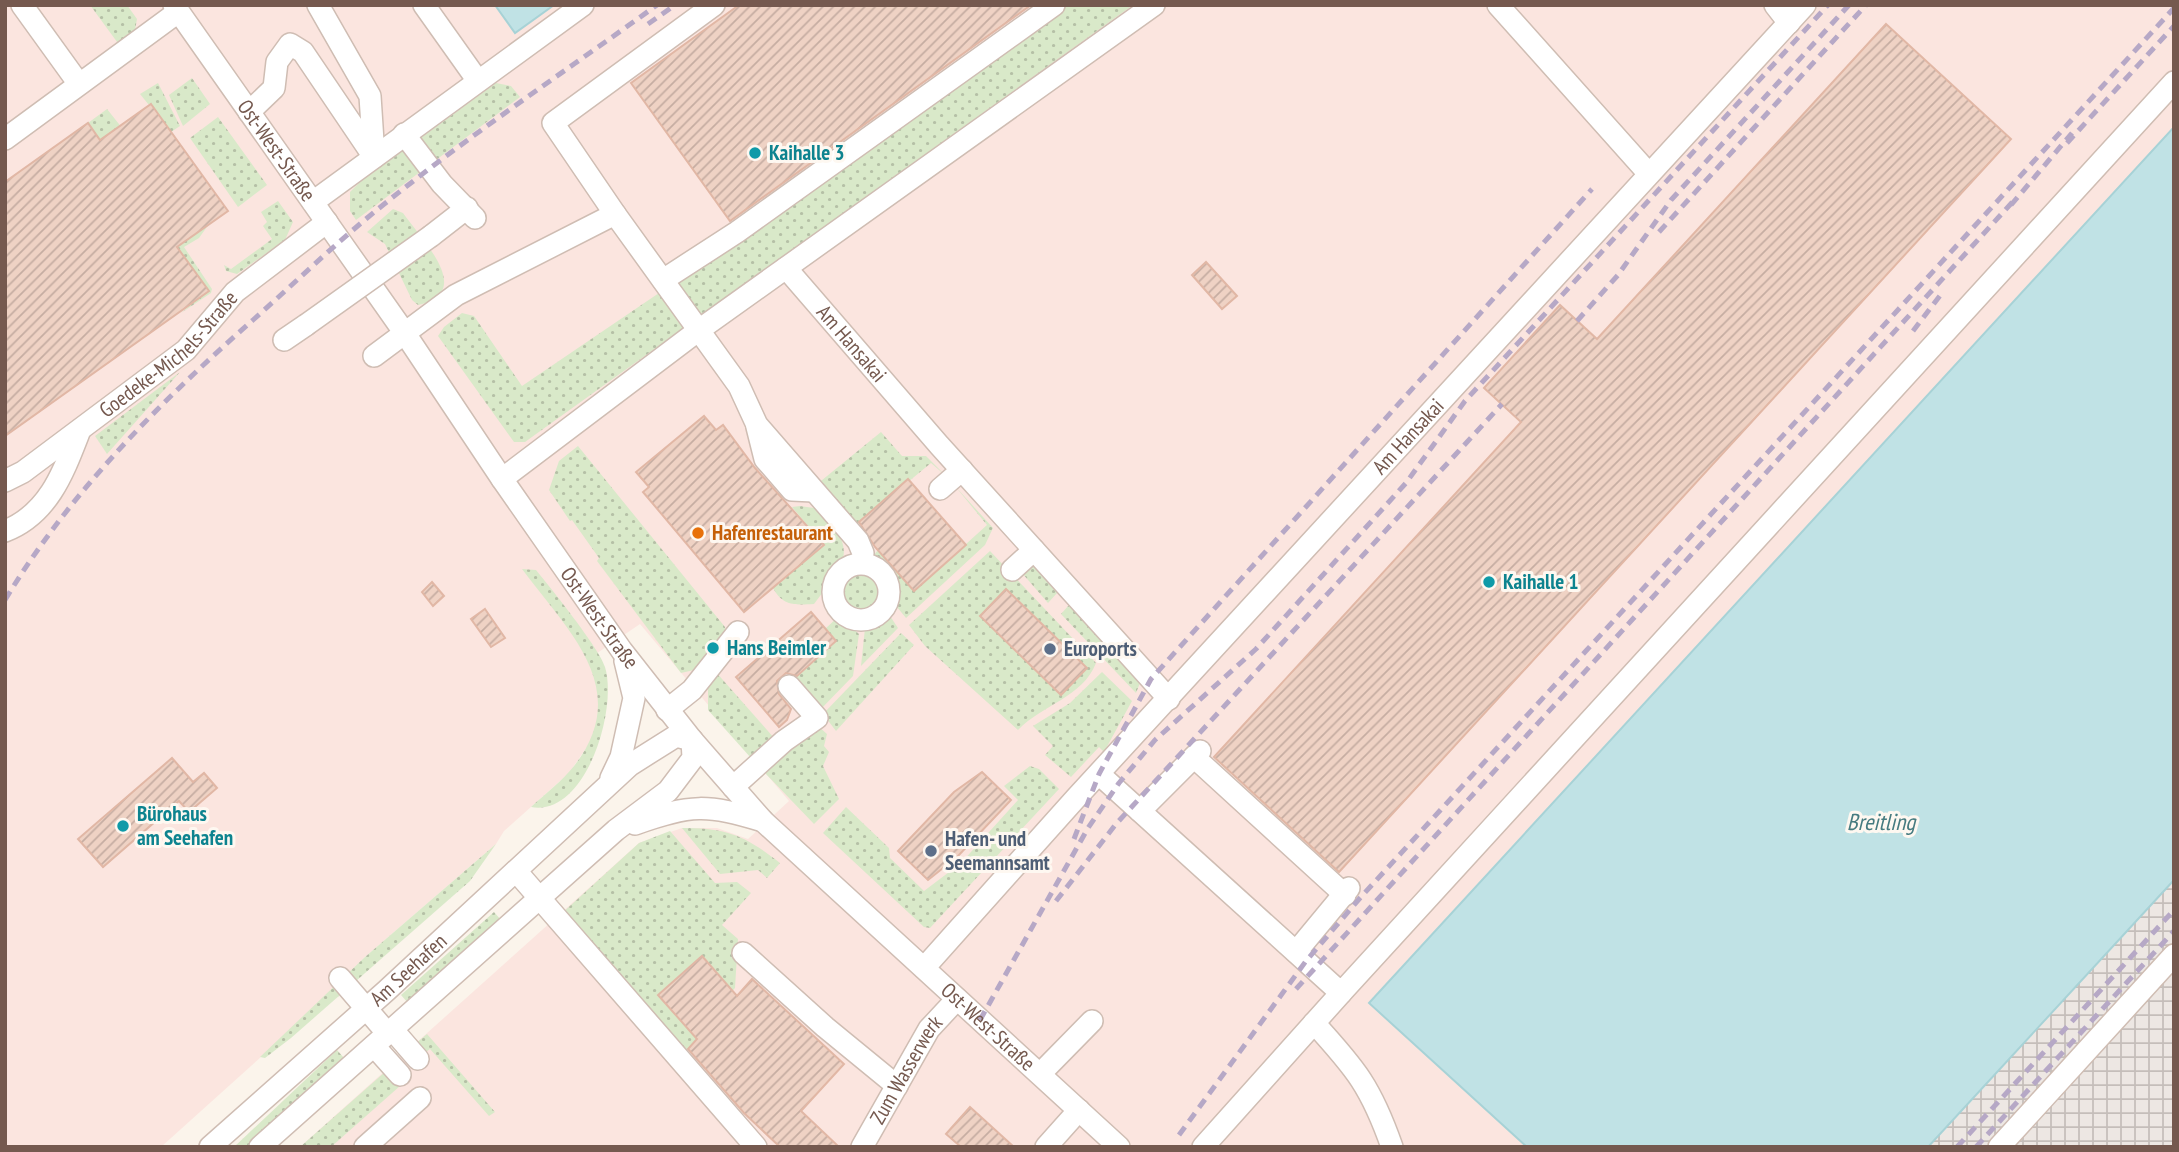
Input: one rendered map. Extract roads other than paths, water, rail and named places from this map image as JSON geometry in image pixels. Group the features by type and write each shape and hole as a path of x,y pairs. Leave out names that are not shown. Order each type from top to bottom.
{"street":[{"path":"22,5 79,84"},
{"path":"317,5 370,96 374,157"},
{"path":"424,5 478,81"},
{"path":"313,202 583,5"},
{"path":"714,5 553,123 739,386 757,425 765,459 792,490 813,491 858,541 863,553 863,563"},
{"path":"663,280 737,232 1054,5"},
{"path":"502,479 699,330 1154,5"},
{"path":"1498,5 1649,174"},
{"path":"1775,5 1789,23"},
{"name":"Am Hansakai","path":"924,968 1805,5"},
{"path":"5,139 176,9"},
{"name":"Ost-West-Straße","path":"176,9 404,332 622,651 667,710 763,821 1119,1147"},
{"path":"249,112 274,88 277,62 290,44 303,52 374,157"},
{"path":"1203,1147 2174,82"},
{"path":"284,340 431,236 471,213 442,184 404,134"},
{"path":"374,356 456,295 615,214"},
{"name":"Goedeke-Michels-Straße","path":"5,481 186,350 234,292 327,222"},
{"name":"Am Hansakai","path":"786,268 962,470 1169,699"},
{"path":"5,531 23,525 42,507 64,471 80,429"},
{"path":"940,489 962,470"},
{"path":"1012,570 1034,550"},
{"path":"667,710 692,690 738,632"},
{"name":"Am Seehafen","path":"605,790 621,757 634,698 622,651"},
{"path":"733,787 785,741 817,718 789,686"},
{"name":"Am Seehafen","path":"210,1147 366,1008 630,765 676,736 692,740 693,758 685,773 668,791 616,830 260,1147"},
{"path":"1140,811 1197,754 1347,891 1296,952"},
{"path":"1099,774 1341,993"},
{"name":"Am Seehafen","path":"616,830 687,808 721,808 763,821"},
{"path":"516,871 756,1147"},
{"path":"743,953 825,1027 897,1086"},
{"path":"1999,1147 2174,955"},
{"path":"340,978 366,1008 385,1036 400,1075"},
{"name":"Zum Wasserwerk","path":"862,1147 929,1029 957,999"},
{"path":"1040,1074 1091,1021"},
{"path":"1314,1023 1358,1071 1377,1103 1392,1147"},
{"path":"385,1036 418,1059"},
{"path":"365,1147 420,1098"},
{"path":"1046,1147 1079,1110"}],"water":[{"path":"495,5 554,5 515,33"},
{"name":"Breitling","path":"2174,127 2174,880 1928,1147 1527,1147 1369,1003"}],"railway":[{"path":"5,600 30,560 87,486 150,417 218,351 336,244 388,201 487,126 657,5"},
{"path":"648,24 675,5"},
{"path":"980,1020 1088,828 1119,783 1155,740 1256,649 1406,483 1465,401 1828,5"},
{"path":"1577,321 1618,275 1671,200 1849,5"},
{"path":"1659,232 1866,5"},
{"path":"1179,1135 1306,961 1360,898 2174,8"},
{"path":"2067,143 2174,26"},
{"path":"2011,205 2072,133"},
{"path":"1074,839 1099,774 1151,679 1592,189"},
{"path":"1296,989 2017,197"},
{"path":"1913,331 1942,293"},
{"path":"1056,901 1116,824 1502,404"},
{"path":"1957,1147 2174,910"},
{"path":"1976,1147 2174,931"}],"place":[{"name":"Kaihalle 3","path":"755,153"},
{"name":"Hafenrestaurant","path":"698,533"},
{"name":"Kaihalle 1","path":"1489,582"},
{"name":"Hans Beimler","path":"713,648"},
{"name":"Euroports","path":"1050,649"},
{"name":"Bürohaus am Seehafen","path":"123,826"},
{"name":"Hafen- und Seemannsamt","path":"931,851"}]}
